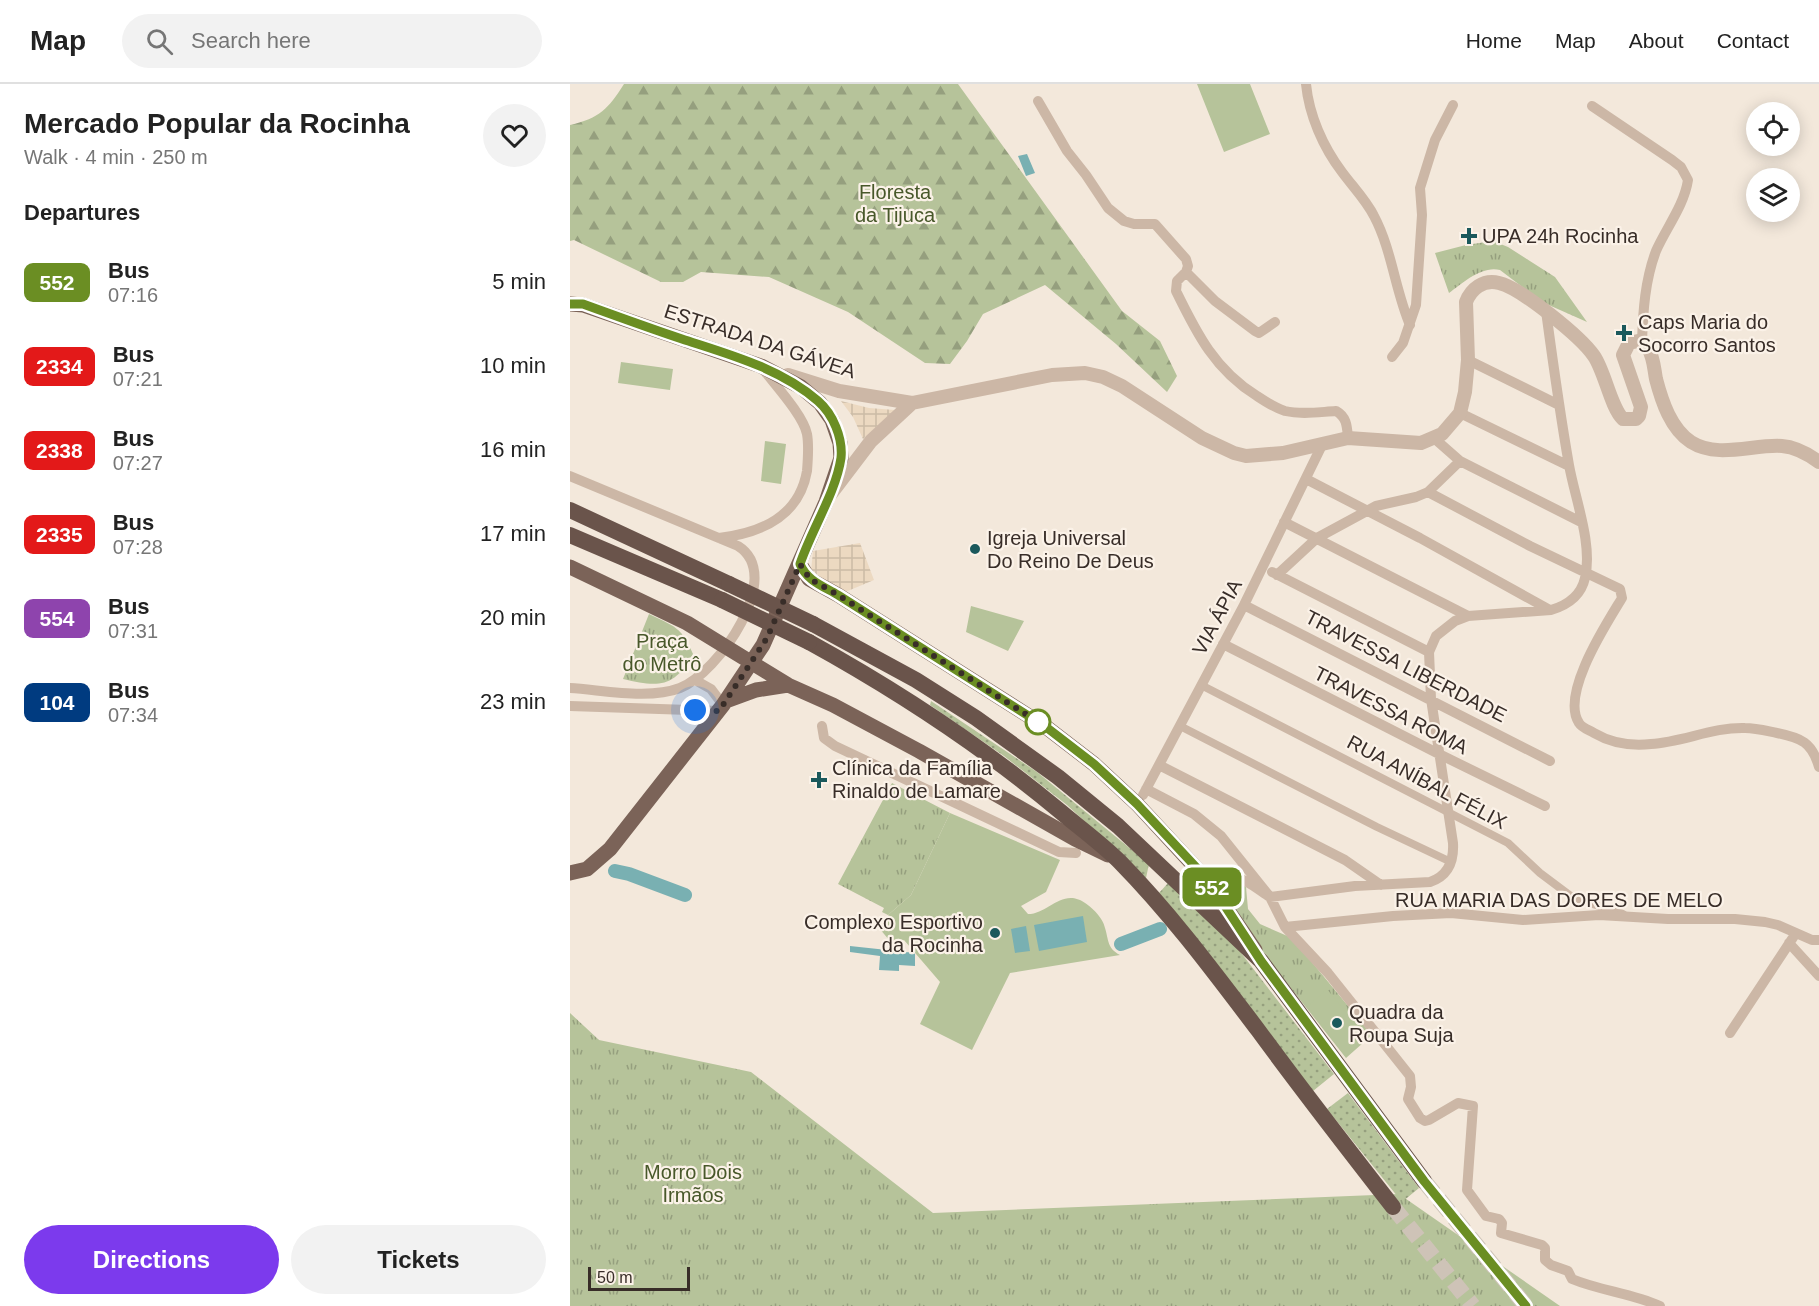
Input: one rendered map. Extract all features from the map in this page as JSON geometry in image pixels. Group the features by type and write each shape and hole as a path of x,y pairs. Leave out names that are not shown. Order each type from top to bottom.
{"highway":[{"path":"570,510 726,592 868,675 968,740 1031,787 1119,860 1164,908 1192,943 1393,1207"},
{"path":"570,535 813,624 916,680 1002,736 1058,777 1118,826 1261,961 1424,1181"}],"main road":[{"name":"ESTRADA DA GÁVEA","path":"574,302 761,366"},
{"path":"570,873 587,869 610,849 723,705 752,663 767,638 826,502 841,458 840,443 832,420 820,403 801,387 761,366"},
{"path":"800,564 810,579 1071,744 1137,804 1208,880 1261,961"},
{"path":"570,567 679,619 788,685 890,735 1075,839 1119,860"},
{"path":"723,705 756,690 788,685"}],"street":[{"path":"1306,84 1309,106 1318,130 1337,165 1375,217 1387,247 1410,325"},
{"path":"1038,101 1067,151 1108,208 1124,221 1134,224 1155,224 1186,260 1188,266 1186,272 1176,281 1176,291 1205,346 1222,368 1245,389 1278,409 1296,412 1340,413 1345,420 1348,438"},
{"path":"1392,357 1403,343 1416,305 1420,261 1420,188 1435,140 1453,105"},
{"path":"1592,106 1672,160 1681,167 1688,180 1683,197 1648,275 1642,342"},
{"path":"1186,272 1199,287 1255,332 1266,330 1275,322"},
{"path":"1581,522 1460,461 1435,439 1450,426 1460,413 1465,392 1468,360 1466,302 1478,286 1492,282 1501,283 1546,311 1574,333 1593,354 1619,415 1628,420 1639,416 1641,407 1623,360 1623,351 1633,341 1642,342 1648,348 1652,358 1672,422 1677,430 1691,442 1699,446 1725,450 1782,446 1795,448 1819,462"},
{"path":"1208,880 1215,875 1236,875 1270,897 1307,891 1430,882 1437,880 1445,873 1451,862 1454,843 1431,699 1430,652 1437,636 1455,621 1468,616 1551,610 1563,607 1577,596 1582,589 1586,575 1587,545 1569,466 1546,311"},
{"path":"1468,360 1559,405"},
{"path":"716,539 752,533 776,520 794,504 805,482 808,459 807,433 794,410 761,366"},
{"name":"ESTRADA DA GÁVEA","path":"761,366 839,391 912,402 1052,375 1085,373 1103,377 1122,386 1202,438 1246,456 1283,453 1348,438 1406,443 1421,443 1435,439"},
{"path":"826,502 871,441 912,402"},
{"path":"1460,413 1569,466"},
{"name":"VIA ÁPIA","path":"1137,804 1244,605 1323,443"},
{"path":"1277,575 1317,538 1367,510 1428,492 1460,461"},
{"path":"570,476 746,551 751,559 755,575 755,586 750,600 726,647 695,680 670,691 650,693 570,688"},
{"path":"1306,479 1551,610"},
{"path":"1428,492 1586,575 1620,589 1622,598 1593,645 1578,682 1576,716 1581,726 1609,740 1621,743 1650,744 1747,728 1798,739 1808,744 1819,767"},
{"path":"1284,522 1468,616"},
{"path":"1263,567 1430,652"},
{"name":"TRAVESSA LIBERDADE","path":"1244,605 1550,760"},
{"name":"TRAVESSA ROMA","path":"1223,644 1545,806"},
{"path":"695,680 711,689 723,705"},
{"name":"RUA ANÍBAL FÉLIX","path":"1201,685 1508,843 1540,873 1572,897 1631,917"},
{"path":"570,706 723,705"},
{"path":"822,726 824,738 835,746 1059,852 1076,853"},
{"path":"1180,726 1451,862"},
{"path":"1159,765 1345,860 1381,885"},
{"path":"1146,789 1181,806 1206,822 1240,858 1270,897 1285,927 1328,974 1410,1076 1411,1087 1408,1099 1420,1118 1425,1121 1429,1120 1458,1103 1473,1106 1467,1190 1486,1216 1501,1220 1501,1233 1542,1245 1545,1248 1545,1260 1551,1265 1568,1271 1572,1279 1591,1287 1632,1295 1660,1306"},
{"name":"RUA MARIA DAS DORES DE MELO","path":"1285,927 1393,916 1451,914 1523,920 1599,915 1755,921 1778,925 1812,940 1819,940"},
{"path":"1730,1034 1796,933"},
{"path":"1789,943 1819,976"}],"green space":[{"name":"Floresta da Tijuca","path":"624,84 958,84 1122,311 1160,341 1177,376 1167,392 1116,344 1045,285 983,314 950,364 925,363 848,312 769,277 701,272 683,282 661,282 574,240 570,241 570,125 596,116 608,106"},
{"path":"1197,84 1250,84 1270,134 1224,152"},
{"path":"1493,241 1508,247 1555,277 1587,322 1542,302 1500,270 1480,272 1449,293 1435,253"},
{"path":"621,362 673,369 670,390 618,383"},
{"path":"765,441 786,444 781,484 761,481"},
{"path":"971,606 1024,621 1008,651 966,632"},
{"name":"Praça do Metrô","path":"649,614 681,632 693,654 679,674 664,683 655,684 623,679"},
{"path":"931,701 1037,772 1149,864 1146,878 1067,805 1004,756 930,705"},
{"path":"892,783 950,813 911,895 888,915 882,912 884,908 838,884"},
{"name":"Complexo Esportivo da Rocinha","path":"950,813 1060,860 1046,892 1021,906 1028,914 1041,911 1066,898 1080,900 1099,916 1111,947 1120,955 1010,973 972,1050 920,1024 940,982 904,940 895,947 879,928 890,918 888,915 911,895"},
{"path":"1237,877 1246,887 1248,909 1260,924 1292,938 1372,1035 1346,1058 1267,958 1221,889 1226,880"},
{"path":"1168,883 1232,941 1334,1074 1313,1091 1159,893"},
{"name":"Quadra da Roupa Suja","path":"1327,989 1367,1039 1345,1056 1307,1007"},
{"name":"Morro Dois Irmãos","path":"570,1013 599,1040 751,1072 933,1213 1399,1194 1560,1306 570,1306"},
{"path":"1348,1093 1419,1188 1402,1202 1327,1109"}],"shaded area":[{"path":"841,401 869,408 895,410 863,439 853,417"},
{"path":"860,543 874,580 843,593 811,571 813,551"}],"water":[{"path":"1027,154 1035,173 1026,176 1018,156"},
{"path":"1083,916 1087,942 1039,951 1034,925"},
{"path":"1026,926 1030,951 1015,953 1011,929"},
{"path":"850,946 915,953 915,966 899,965 899,971 879,970 880,956 850,952"}],"waterway":[{"path":"615,871 685,895"},
{"path":"1121,944 1160,929"}],"tunnel":[{"path":"1424,1181 1526,1306"},
{"path":"1393,1207 1473,1306"}],"bus line":[{"name":"552","path":"570,304 583,304 761,366 801,387 820,403 832,420 840,443 841,458 837,474 800,564 802,571 810,579 1071,744 1137,804 1208,880 1261,961 1424,1181 1526,1306"}],"place":[{"name":"UPA 24h Rocinha","path":"1469,236"},
{"name":"Caps Maria do Socorro Santos","path":"1624,333"},
{"name":"Igreja Universal Do Reino De Deus","path":"975,549"},
{"name":"Clínica da Família Rinaldo de Lamare","path":"819,780"},
{"name":"Complexo Esportivo da Rocinha","path":"995,933"},
{"name":"Quadra da Roupa Suja","path":"1337,1023"}],"route":[{"path":"695,710 719,711 767,638 800,564 802,571 810,579 1046,727 1038,722"}]}
